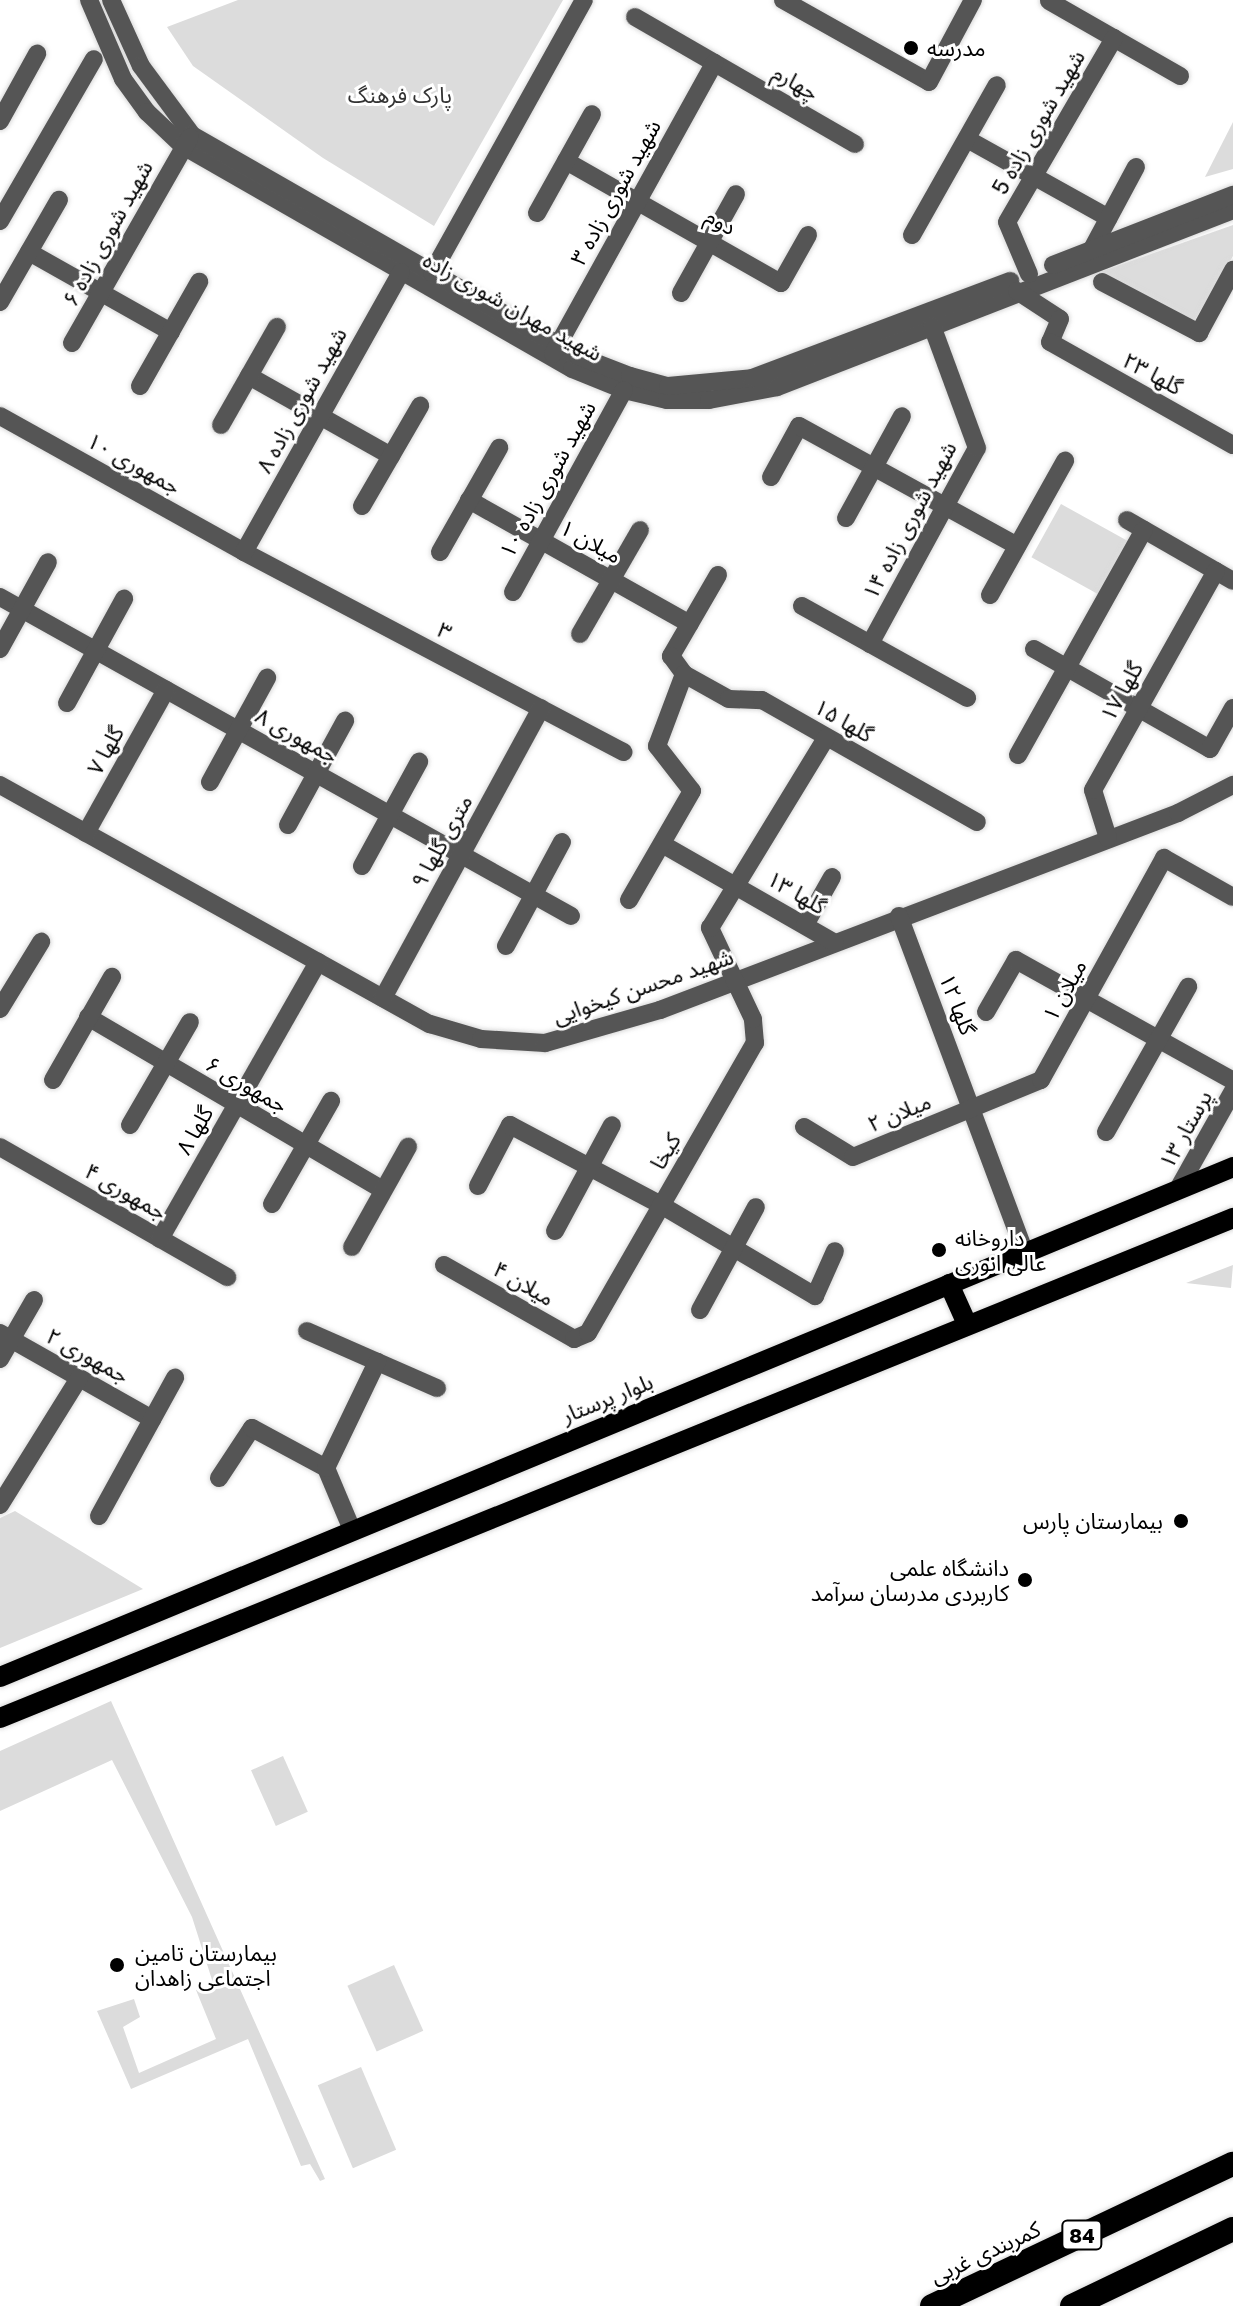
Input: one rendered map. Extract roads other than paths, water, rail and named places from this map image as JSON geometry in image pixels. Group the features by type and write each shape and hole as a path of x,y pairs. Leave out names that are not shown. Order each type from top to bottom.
{"highway":[{"name":"کمربندی غربی","path":"932,2306 1233,2164"},
{"path":"1072,2306 1233,2229"}],"main road":[{"name":"بلوار پرستار","path":"0,1677 1233,1167"},
{"path":"0,1718 1233,1218"},
{"path":"949,1284 967,1324"}],"street":[{"name":"شهید مهران شوری زاده","path":"89,0 123,79 147,112 187,141 401,272 624,390 667,400 709,400 777,387 1017,291 1233,210"},
{"name":"شهید مهران شوری زاده","path":"111,0 141,66 187,141 432,273 555,351 668,386 707,385 796,363 1233,195"},
{"path":"432,273 584,0"},
{"path":"783,0 929,82 973,0"},
{"path":"1049,1 1180,76"},
{"name":"چهارم","path":"635,17 855,144"},
{"name":"شهید شوری زاده 5","path":"1029,274 1007,222 1114,38"},
{"path":"3,110 37,54"},
{"path":"0,221 94,59"},
{"name":"شهید شوری زاده ۳","path":"555,351 714,63"},
{"path":"912,235 997,85"},
{"path":"537,213 592,114"},
{"path":"967,139 1109,218"},
{"name":"شهید شوری زاده ۶","path":"72,343 187,141"},
{"name":"دوم","path":"566,161 781,283 808,235"},
{"path":"1092,249 1136,167"},
{"path":"681,293 736,194"},
{"path":"0,302 59,200"},
{"path":"29,252 171,332"},
{"path":"1102,282 1199,333 1233,270"},
{"name":"شهید شوری زاده ۸","path":"244,552 401,272"},
{"path":"140,386 199,282"},
{"name":"گلها ۲۳","path":"1017,291 1060,319 1050,342 1233,445"},
{"name":"شهید شوری زاده ۱۴","path":"870,644 977,448 932,326"},
{"path":"221,425 277,327"},
{"path":"249,376 391,456"},
{"name":"شهید شوری زاده ۱۰","path":"513,592 624,390"},
{"path":"362,506 420,406"},
{"name":"جمهوری ۱۰","path":"0,416 244,552"},
{"path":"846,518 902,416"},
{"path":"771,477 799,426 1017,546"},
{"path":"440,552 499,448"},
{"path":"990,595 1065,461"},
{"name":"میلان ۱","path":"469,500 690,624"},
{"path":"1127,520 1233,581"},
{"path":"580,634 640,530"},
{"path":"1018,755 1144,530"},
{"name":"۳","path":"244,552 623,752"},
{"path":"0,649 48,562"},
{"name":"گلها ۱۷","path":"1108,838 1093,790 1216,571"},
{"path":"629,900 692,791 657,746 684,674 671,656 718,575"},
{"name":"جمهوری ۸","path":"0,597 571,916"},
{"path":"67,703 124,599"},
{"path":"802,606 967,698"},
{"path":"1034,649 1210,749 1233,708"},
{"name":"گلها ۱۵","path":"684,674 729,699 762,700 977,822"},
{"path":"210,782 267,678"},
{"name":"گلها ۷","path":"86,833 166,690"},
{"name":"۹ متری گلها","path":"383,998 541,708"},
{"path":"288,825 345,721"},
{"path":"734,884 826,738"},
{"path":"362,866 419,762"},
{"name":"شهید محسن کیخوایی","path":"0,785 430,1024 481,1039 545,1043 595,1032 735,981 899,916 1178,813 1233,785"},
{"path":"506,946 562,842"},
{"name":"گلها ۱۳","path":"662,844 835,943"},
{"name":"میلان ۱","path":"972,1108 1041,1080 1164,858 1233,897"},
{"path":"805,925 832,877"},
{"name":"کیخا","path":"582,1338 755,1043 753,1019 710,928 734,884"},
{"name":"گلها ۱۲","path":"899,916 1025,1253"},
{"path":"0,1009 41,942"},
{"path":"986,1012 1016,960 1233,1081"},
{"name":"گلها ۸","path":"160,1239 318,962"},
{"path":"0,967 18,975"},
{"path":"53,1080 112,977"},
{"path":"1106,1132 1188,987"},
{"name":"جمهوری ۶","path":"88,1017 235,1106 383,1190"},
{"path":"130,1125 190,1022"},
{"name":"پرستار ۱۳","path":"1178,1189 1233,1091"},
{"path":"272,1204 331,1101"},
{"name":"میلان ۲","path":"804,1127 853,1157 972,1108"},
{"path":"478,1186 510,1125 661,1205 815,1296 835,1251"},
{"path":"555,1231 612,1125"},
{"name":"جمهوری ۴","path":"0,1147 227,1277"},
{"path":"352,1247 408,1147"},
{"path":"700,1310 756,1207"},
{"name":"میلان ۴","path":"444,1265 574,1339 582,1338"},
{"path":"0,1359 6,1336 34,1300"},
{"path":"307,1331 437,1388"},
{"name":"جمهوری ۲","path":"6,1336 152,1419"},
{"path":"326,1468 377,1362"},
{"path":"0,1505 79,1378"},
{"path":"99,1516 175,1378"},
{"path":"219,1478 252,1428 326,1468 352,1530"}],"place":[{"name":"مدرسه","path":"911,48"},
{"name":"داروخانه عالی انوری","path":"939,1250"},
{"name":"بیمارستان پارس","path":"1181,1521"},
{"name":"دانشگاه علمی کاربردی مدرسان سرآمد","path":"1025,1580"},
{"name":"بیمارستان تامین اجتماعی زاهدان","path":"117,1965"}],"park label":[{"name":"پارک فرهنگ","path":"400,95"}]}
